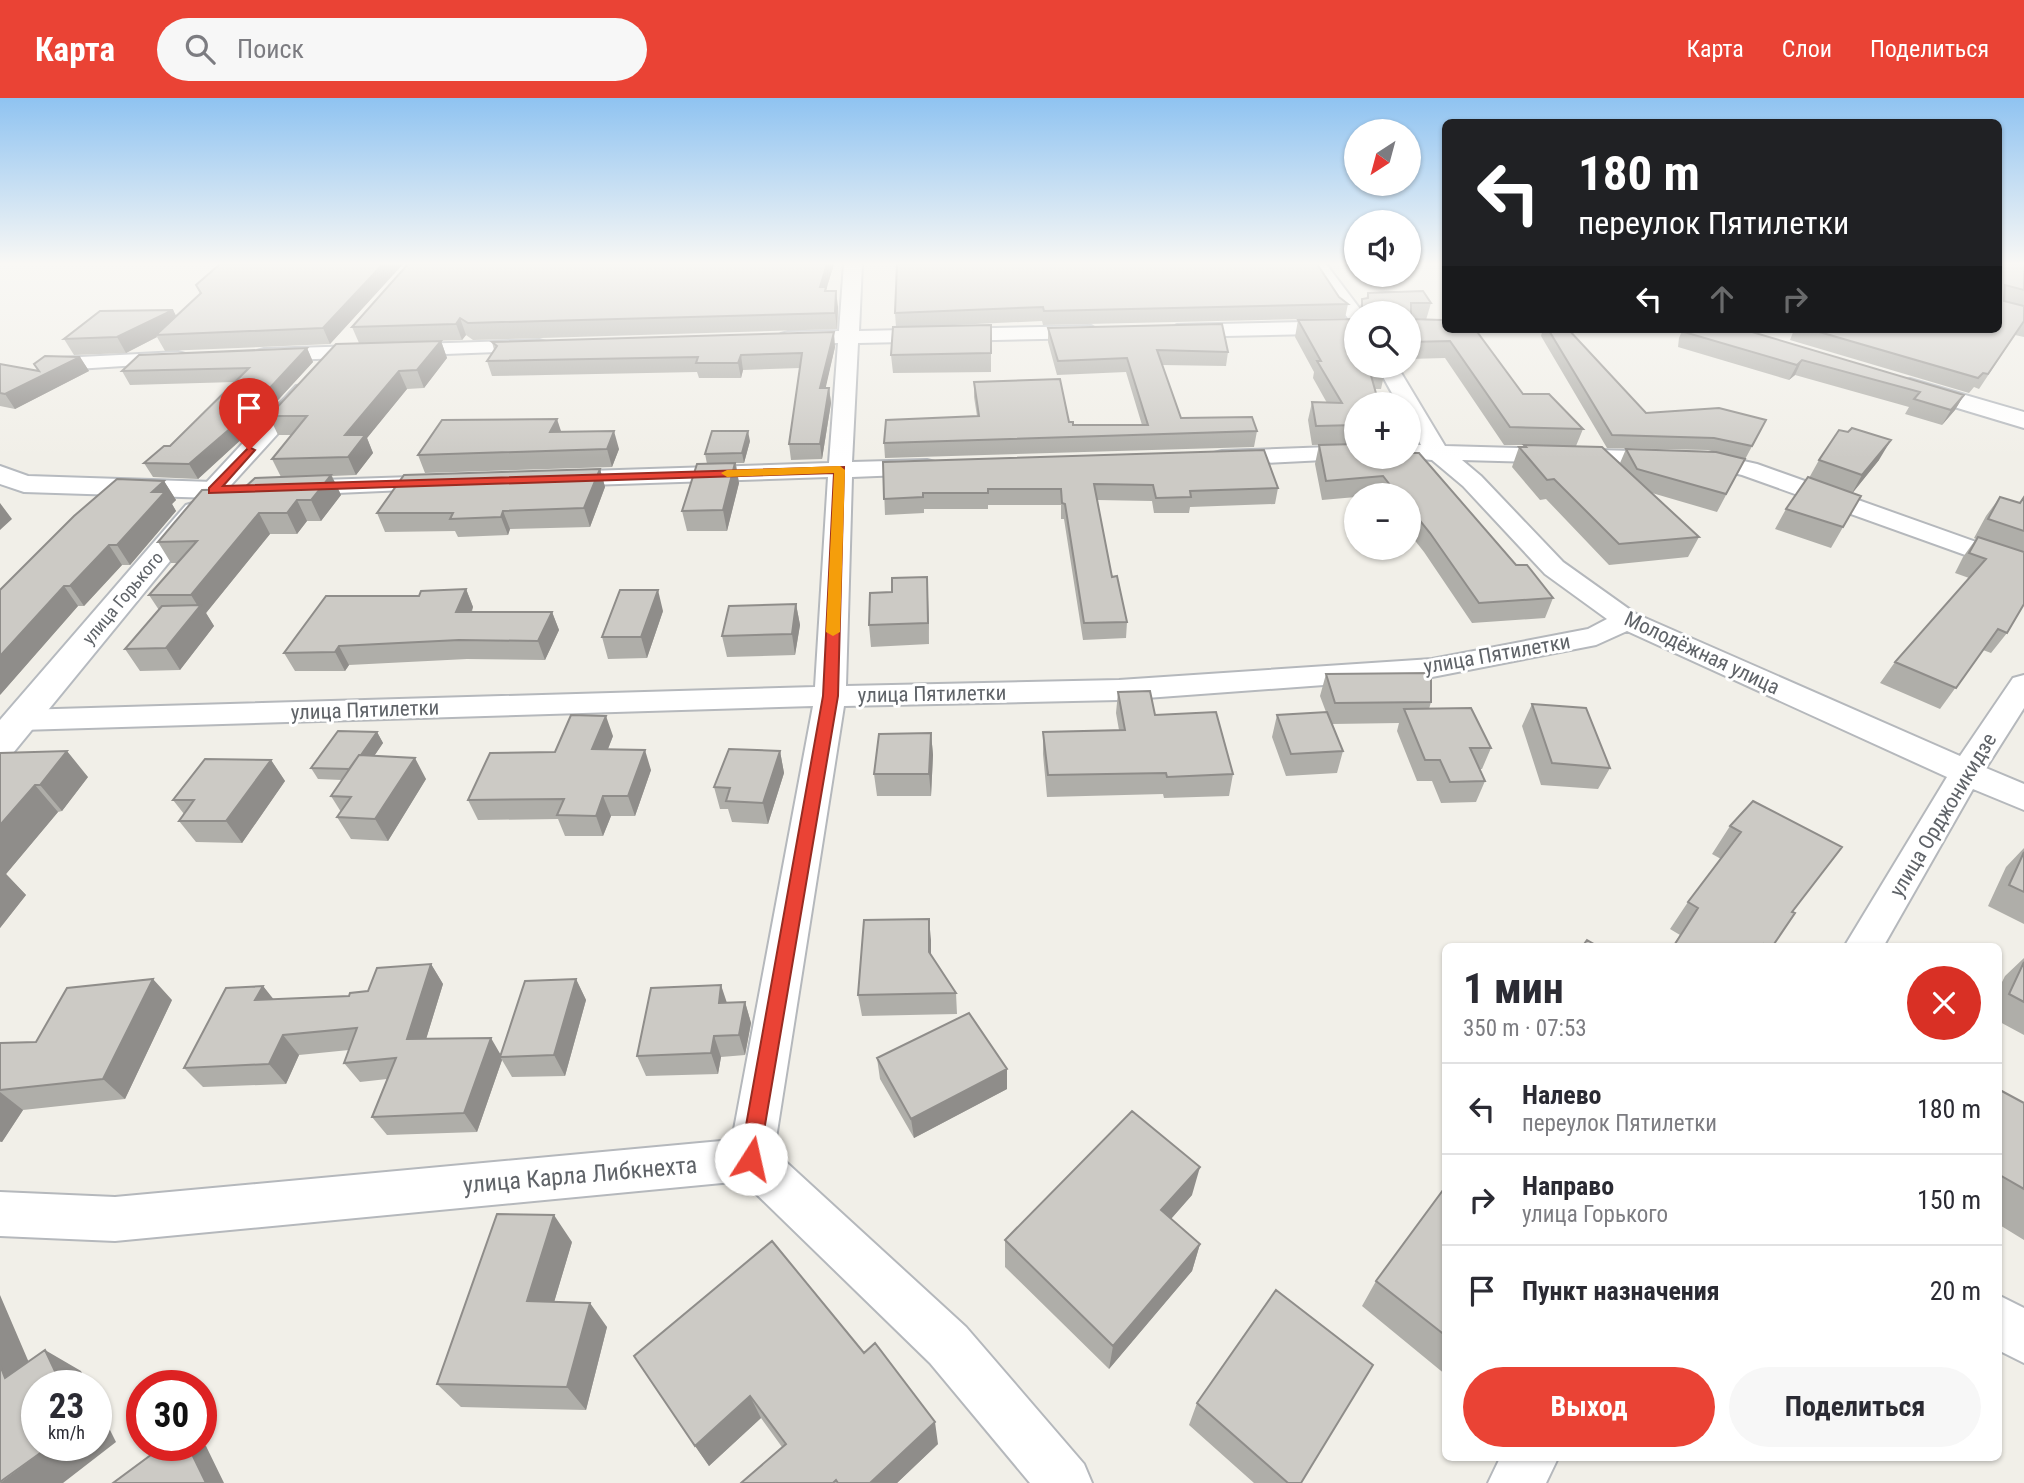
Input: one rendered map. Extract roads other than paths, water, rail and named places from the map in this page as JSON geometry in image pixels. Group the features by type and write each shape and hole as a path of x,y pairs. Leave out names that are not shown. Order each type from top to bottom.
{"street":[{"path":"850,329 840,470 830,696 751,1159 948,1345 1065,1483"},
{"path":"1151,331 1272,329"},
{"name":"улица Горького","path":"10,732 227,490 357,332"},
{"path":"767,339 1110,332"},
{"path":"243,356 561,345"},
{"path":"61,364 201,357"},
{"name":"Молодёжная улица","path":"1392,378 1423,451 1472,481 1555,568 1626,620 2024,798"},
{"path":"1892,381 2024,421"},
{"path":"1423,451 1708,460 1749,470 2024,568"},
{"path":"1203,458 1344,453"},
{"path":"533,480 951,466"},
{"path":"0,474 24,484 227,490"},
{"path":"269,488 464,482"},
{"name":"улица Пятилетки","path":"10,732 830,696 1119,690 1432,668 1596,636 1626,620"},
{"name":"улица Орджоникидзе","path":"1865,943 1966,772 2024,685"},
{"name":"улица Карла Либкнехта","path":"0,1214 115,1219 751,1159"},
{"path":"2002,1322 2024,1338"},
{"path":"1515,1483 1529,1461"}]}
